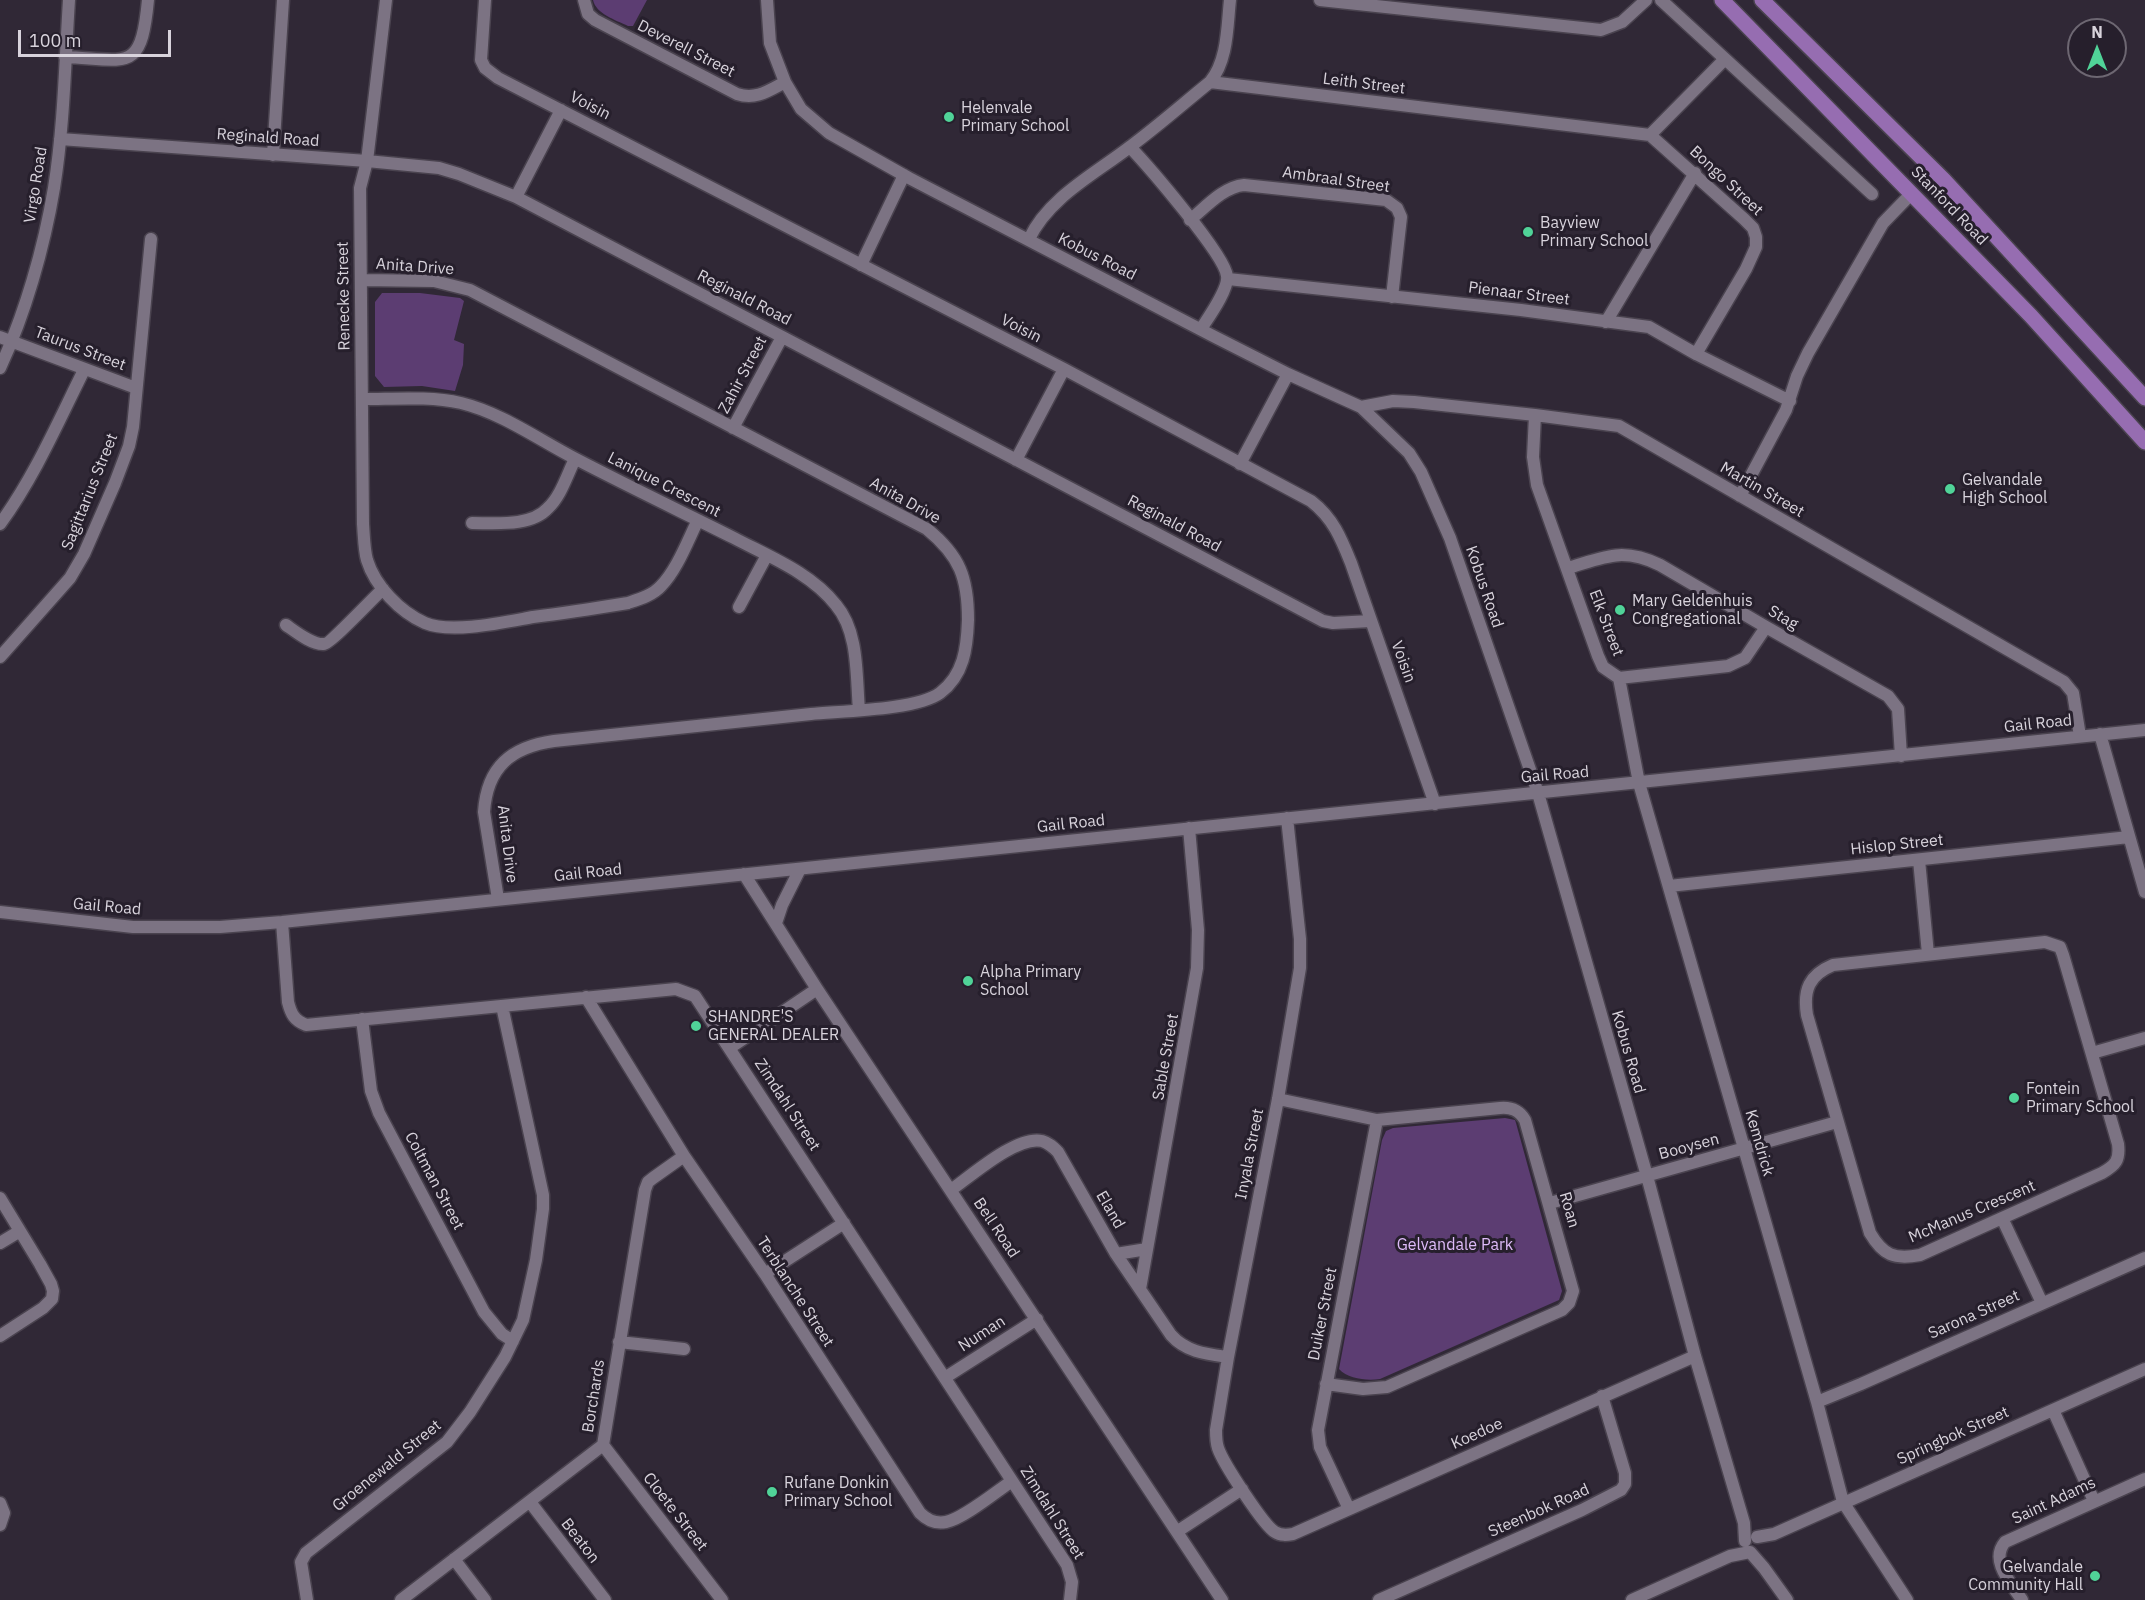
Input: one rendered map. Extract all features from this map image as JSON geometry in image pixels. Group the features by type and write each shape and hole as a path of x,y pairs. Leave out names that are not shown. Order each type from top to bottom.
{"main road":[{"name":"Stanford Road","path":"1722,0 2031,316 2145,442"},
{"name":"Stanford Road","path":"1762,0 1944,180 2145,398"}],"street":[{"name":"Virgo Road","path":"0,368 12,341 46,231 60,139 69,0"},
{"path":"65,57 124,60 136,53 143,36 148,0"},
{"path":"273,155 283,0"},
{"name":"Renecke Street","path":"386,0 367,161 360,188 363,524 365,552 372,573 401,608 425,623 449,627 485,625 628,603 647,596 661,586 671,572 698,520"},
{"name":"Voisin","path":"485,0 481,60 485,68 498,78 1064,369 1311,501 1331,520 1340,535 1435,804"},
{"name":"Deverell Street","path":"584,0 588,14 595,20 737,94 755,97 785,82"},
{"name":"Kobus Road","path":"767,0 770,43 785,82 801,109 829,134 1288,374 1361,407 1409,453 1430,488 1453,548 1538,793 1647,1176 1695,1356 1744,1522 1764,1568 1787,1600"},
{"path":"1029,239 1045,213 1064,195 1130,147 1210,82 1222,58 1230,0"},
{"path":"1320,0 1601,30 1622,22 1646,0"},
{"path":"1660,0 1872,195"},
{"path":"1650,135 1725,59"},
{"name":"Leith Street","path":"1210,82 1650,135"},
{"path":"516,197 561,110"},
{"name":"Bongo Street","path":"1650,135 1695,172 1753,228 1757,242 1746,269 1696,354"},
{"name":"Reginald Road","path":"60,139 367,161 439,168 459,174 516,197 1323,621 1333,623 1371,621"},
{"path":"1130,147 1215,251 1225,268 1228,279 1201,329"},
{"path":"1606,322 1695,172"},
{"path":"861,266 904,175"},
{"name":"Ambraal Street","path":"1190,220 1225,191 1244,184 1386,200 1397,208 1401,217 1392,297"},
{"path":"1740,496 1790,401 1797,376 1808,353 1883,223 1912,193"},
{"name":"Sagittarius Street","path":"0,657 70,578 89,545 129,446 133,427 151,239"},
{"name":"Pienaar Street","path":"1228,279 1521,310 1649,327 1696,354 1790,401"},
{"name":"Anita Drive","path":"361,280 434,281 470,290 927,529 943,542 961,569 968,598 968,627 964,661 950,684 926,701 860,710 535,743 518,750 506,758 496,771 485,798 484,812 498,899"},
{"name":"Taurus Street","path":"0,337 136,388"},
{"name":"Zahir Street","path":"733,428 782,337"},
{"path":"1016,460 1064,369"},
{"path":"0,524 16,502 40,460 84,370"},
{"path":"1240,464 1288,374"},
{"name":"Lanique Crescent","path":"362,399 434,399 485,411 575,459 791,567 824,591 838,606 851,633 860,710"},
{"name":"Martin Street","path":"1361,407 1402,401 1619,426 2064,682 2073,693 2080,736"},
{"name":"Elk Street","path":"1535,415 1534,474 1603,667 1619,678 1728,666 1745,658 1766,627"},
{"path":"472,523 509,523 541,515 549,508 558,494 575,459"},
{"path":"740,607 767,555"},
{"name":"Stag","path":"1568,568 1610,555 1634,555 1646,558 1888,696 1898,710 1901,756"},
{"path":"286,626 313,642 330,643 355,614 383,589"},
{"name":"Kemdrick","path":"1619,678 1639,783 1817,1402 1843,1502 1907,1600"},
{"name":"Gail Road","path":"0,912 89,923 164,928 220,927 282,922 2145,730"},
{"path":"2100,734 2145,892"},
{"name":"Inyala Street","path":"1273,1531 1242,1489 1221,1455 1216,1436 1228,1357 1297,988 1301,952 1287,818"},
{"name":"Sable Street","path":"1140,1289 1195,990 1198,930 1189,828"},
{"name":"Hislop Street","path":"1669,886 2129,837"},
{"path":"1919,860 1928,954"},
{"path":"776,923 782,905 800,869"},
{"name":"Bell Road","path":"744,874 817,989 1222,1600"},
{"name":"Zimdahl Street","path":"282,922 288,1002 296,1020 306,1025 676,989 695,996 1068,1565 1072,1582 1070,1600"},
{"name":"McManus Crescent","path":"2038,943 2060,947 2118,1144 2119,1157 2116,1164 2102,1173 1920,1255 1897,1258 1887,1253 1870,1233 1805,1004 1808,987 1818,972 1833,965 1928,954 2038,943"},
{"path":"730,1047 817,989"},
{"name":"Terblanche Street","path":"586,998 684,1156 765,1274 920,1513 926,1519 936,1522 952,1520 1012,1481"},
{"name":"Groenewald Street","path":"307,1600 301,1562 306,1553 447,1442 470,1412 513,1341 523,1320 536,1260 543,1202 539,1174 502,1006"},
{"name":"Coltman Street","path":"362,1019 371,1091 379,1113 484,1312 502,1334 513,1341"},
{"path":"2092,1053 2145,1038"},
{"name":"Roan","path":"1278,1099 1377,1120 1500,1108 1513,1109 1525,1120 1573,1291 1569,1303 1562,1310 1387,1387 1363,1389 1326,1384"},
{"name":"Duiker Street","path":"1349,1509 1320,1447 1318,1430 1377,1120"},
{"name":"Booysen","path":"1550,1203 1837,1122"},
{"name":"Eland","path":"951,1190 1011,1148 1025,1142 1044,1141 1058,1152 1116,1254 1176,1341 1192,1350 1228,1357"},
{"name":"Borchards","path":"401,1600 603,1445 645,1190 652,1178 684,1156"},
{"path":"0,1198 51,1284 52,1299 43,1308 0,1336"},
{"path":"2002,1218 2042,1303"},
{"path":"765,1274 844,1223"},
{"path":"0,1243 20,1231"},
{"path":"1116,1254 1147,1249"},
{"name":"Sarona Street","path":"1817,1402 2145,1258"},
{"name":"Numan","path":"946,1377 1036,1319"},
{"path":"619,1342 684,1349"},
{"name":"Koedoe","path":"1273,1531 1282,1535 1290,1535 1695,1356"},
{"name":"Springbok Street","path":"1753,1544 2145,1369"},
{"name":"Steenbok Road","path":"1379,1600 1591,1506 1621,1490 1625,1484 1625,1473 1602,1396"},
{"path":"2053,1410 2094,1501"},
{"name":"Cloete Street","path":"603,1445 722,1600"},
{"name":"Saint Adams","path":"2022,1600 2001,1566 1999,1556 2002,1545 2145,1479"},
{"path":"1178,1531 1242,1489"},
{"name":"Beaton","path":"530,1502 604,1600"},
{"path":"0,1503 4,1513 0,1525"},
{"path":"1632,1600 1753,1544"},
{"path":"454,1559 485,1600"}],"green space":[{"path":"593,0 647,0 633,26 628,26 602,13"},
{"path":"382,293 420,293 460,298 464,301 454,340 464,344 463,365 455,391 422,386 384,387 375,376 375,302"},
{"name":"Gelvandale Park","path":"1505,1118 1515,1120 1516,1123 1562,1291 1559,1300 1380,1379 1358,1379 1347,1375 1339,1369 1382,1140 1386,1131 1393,1128"}],"place":[{"name":"Helenvale Primary School","path":"949,117"},
{"name":"Bayview Primary School","path":"1528,232"},
{"name":"Gelvandale High School","path":"1950,489"},
{"name":"Mary Geldenhuis Congregational","path":"1620,610"},
{"name":"Alpha Primary School","path":"968,981"},
{"name":"SHANDRE'S GENERAL DEALER","path":"696,1026"},
{"name":"Fontein Primary School","path":"2014,1098"},
{"name":"Rufane Donkin Primary School","path":"772,1492"},
{"name":"Gelvandale Community Hall","path":"2095,1576"}]}
